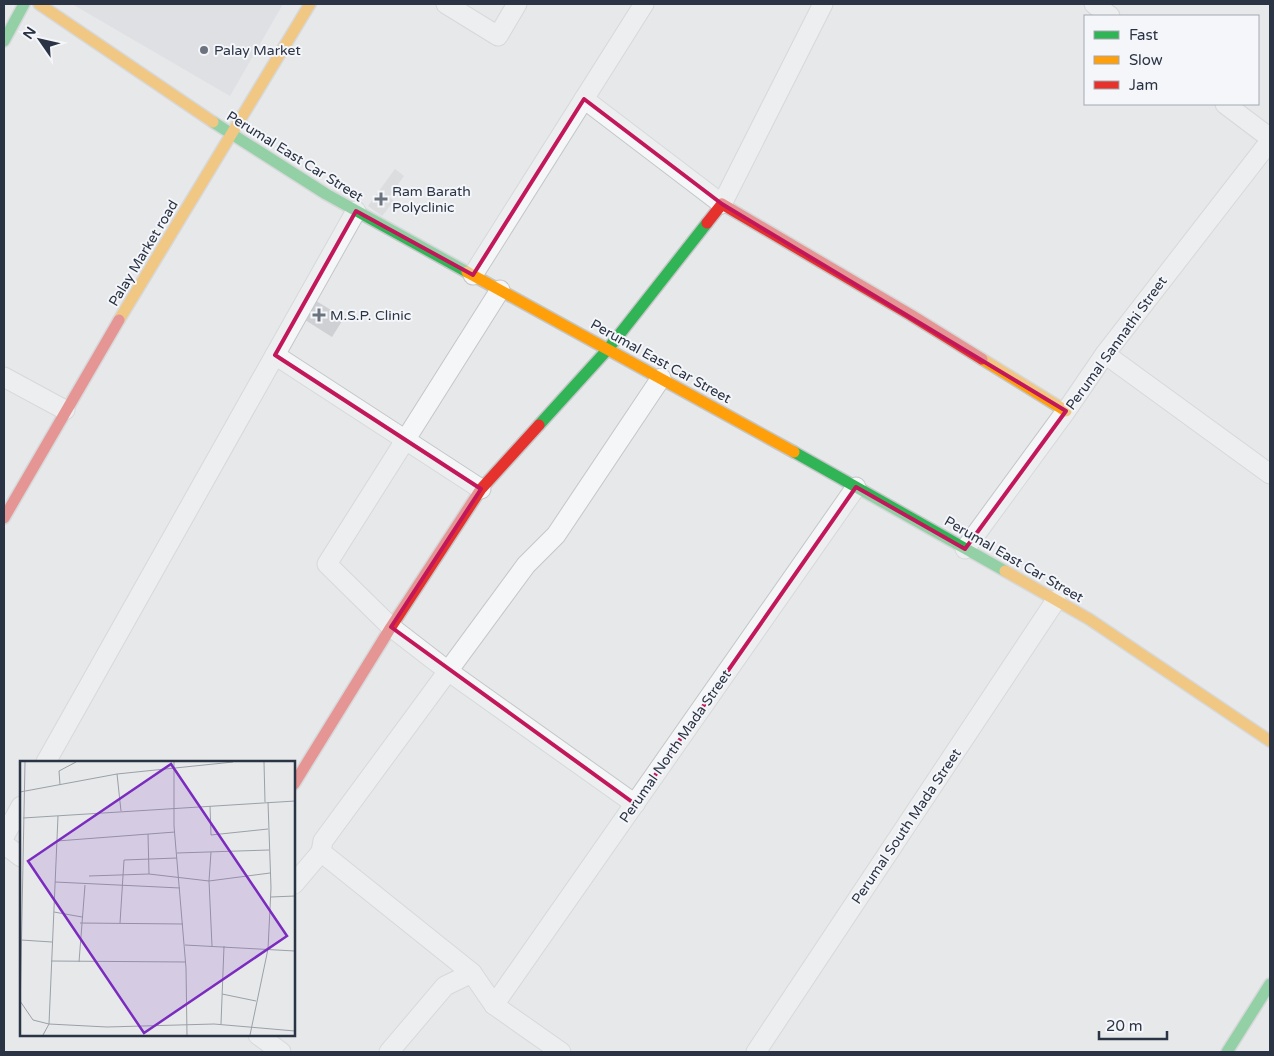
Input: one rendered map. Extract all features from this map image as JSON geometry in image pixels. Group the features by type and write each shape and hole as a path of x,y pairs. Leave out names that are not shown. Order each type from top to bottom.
{"street":[{"path":"4,41 24,4"},
{"name":"Perumal East Car Street","path":"39,4 232,135 326,194 662,378 1089,618 1270,741"},
{"name":"Palay Market road","path":"4,518 65,410 310,4"},
{"path":"446,4 498,36 517,4"},
{"path":"473,275 644,4"},
{"path":"295,782 391,627 481,489 608,349 722,204 823,4"},
{"path":"1094,4 1109,15"},
{"path":"584,99 722,204 911,315 1066,411"},
{"path":"1226,105 1270,140"},
{"name":"Perumal Sannathi Street","path":"965,549 1066,411 1105,354 1270,140"},
{"path":"47,761 356,211"},
{"path":"500,290 327,564 391,627 448,671 635,804"},
{"path":"1105,354 1270,474"},
{"path":"275,355 481,489"},
{"path":"4,377 65,410"},
{"path":"295,883 321,852 323,841 526,565 556,534 662,378"},
{"name":"Perumal North Mada Street","path":"494,1005 856,487"},
{"name":"Perumal South Mada Street","path":"756,1052 1056,600"},
{"path":"4,837 20,808"},
{"path":"4,844 20,857"},
{"path":"321,852 472,973 494,1005 561,1052"},
{"path":"389,1052 445,986 472,973"},
{"path":"1227,1052 1270,984"},
{"path":"259,1036 281,1052"}],"highlighted area":[{"path":"584,99 722,204 1066,411 965,549 856,487 635,804 391,627 481,489 275,355 356,211 473,275"}],"shaded area":[{"name":"Palay Market","path":"72,4 283,4 230,96"}],"building":[{"path":"395,169 404,176 389,197 394,201 382,216 368,206"},
{"path":"313,299 344,318 332,337 302,318"}],"traffic: fast":[{"path":"4,41 24,4"},
{"path":"213,122 326,194 467,272"},
{"path":"539,425 608,349 707,223"},
{"path":"794,452 1005,571"},
{"path":"1227,1052 1270,984"}],"traffic: slow":[{"path":"39,4 213,122"},
{"path":"119,320 310,4"},
{"path":"467,272 794,452"},
{"path":"982,359 1066,411"},
{"path":"1005,571 1089,619 1270,741"}],"traffic: jam":[{"path":"707,223 722,204 982,359"},
{"path":"4,518 119,320"},
{"path":"295,782 391,627 481,489 539,425"}],"place":[{"name":"Palay Market","path":"204,50"},
{"name":"Ram Barath Polyclinic","path":"381,199"},
{"name":"M.S.P. Clinic","path":"319,315"}]}
